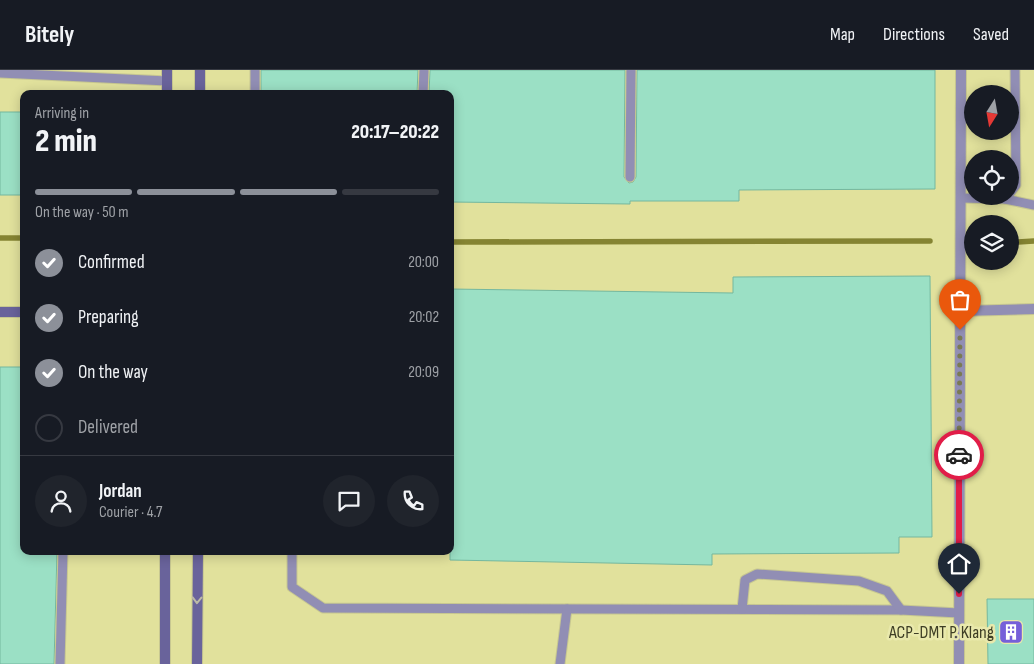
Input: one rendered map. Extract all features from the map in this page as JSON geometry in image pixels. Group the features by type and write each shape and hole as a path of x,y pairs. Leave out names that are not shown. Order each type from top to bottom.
{"street":[{"path":"200,70 200,90"},
{"path":"959,664 961,70"},
{"path":"167,75 167,90"},
{"path":"960,311 1034,309"},
{"path":"0,312 20,312"},
{"path":"165,663 166,555"},
{"path":"197,664 198,555"}],"lane":[{"path":"255,70 255,90"},
{"path":"423,90 424,70"},
{"path":"630,177 632,70"},
{"path":"1015,70 1016,150"},
{"path":"0,73 167,75"},
{"path":"1019,200 1034,204"},
{"path":"60,664 64,555"},
{"path":"292,555 292,587 324,608 901,610 959,613"},
{"path":"742,609 746,580 757,574 859,581 887,591 901,610"},
{"path":"560,664 568,609"}],"shaded area":[{"path":"0,70 1034,70 1034,664 0,664"}],"building":[{"path":"261,70 418,70 417,90 261,90"},
{"path":"430,70 625,70 624,177 629,183 633,182 636,177 637,70 935,70 935,189 739,190 739,201 630,201 630,204 454,202 454,90 429,90"},
{"path":"0,112 20,112 20,195 0,195"},
{"path":"930,276 932,537 899,537 899,553 712,554 712,565 450,560 450,555 454,555 454,289 733,293 733,277"},
{"path":"0,367 20,367 20,555 57,555 54,664 0,664"},
{"name":"ACP-DMT P. Klang","path":"987,599 1034,599 1034,664 988,664"}],"waterway":[{"path":"0,238 20,238"},
{"path":"454,242 930,241"},
{"path":"1019,242 1034,241"}],"way so far":[{"path":"959,455 960,330"}],"place":[{"name":"ACP-DMT P. Klang","path":"1011,632"}],"route":[{"path":"959,455 959,594"}]}
